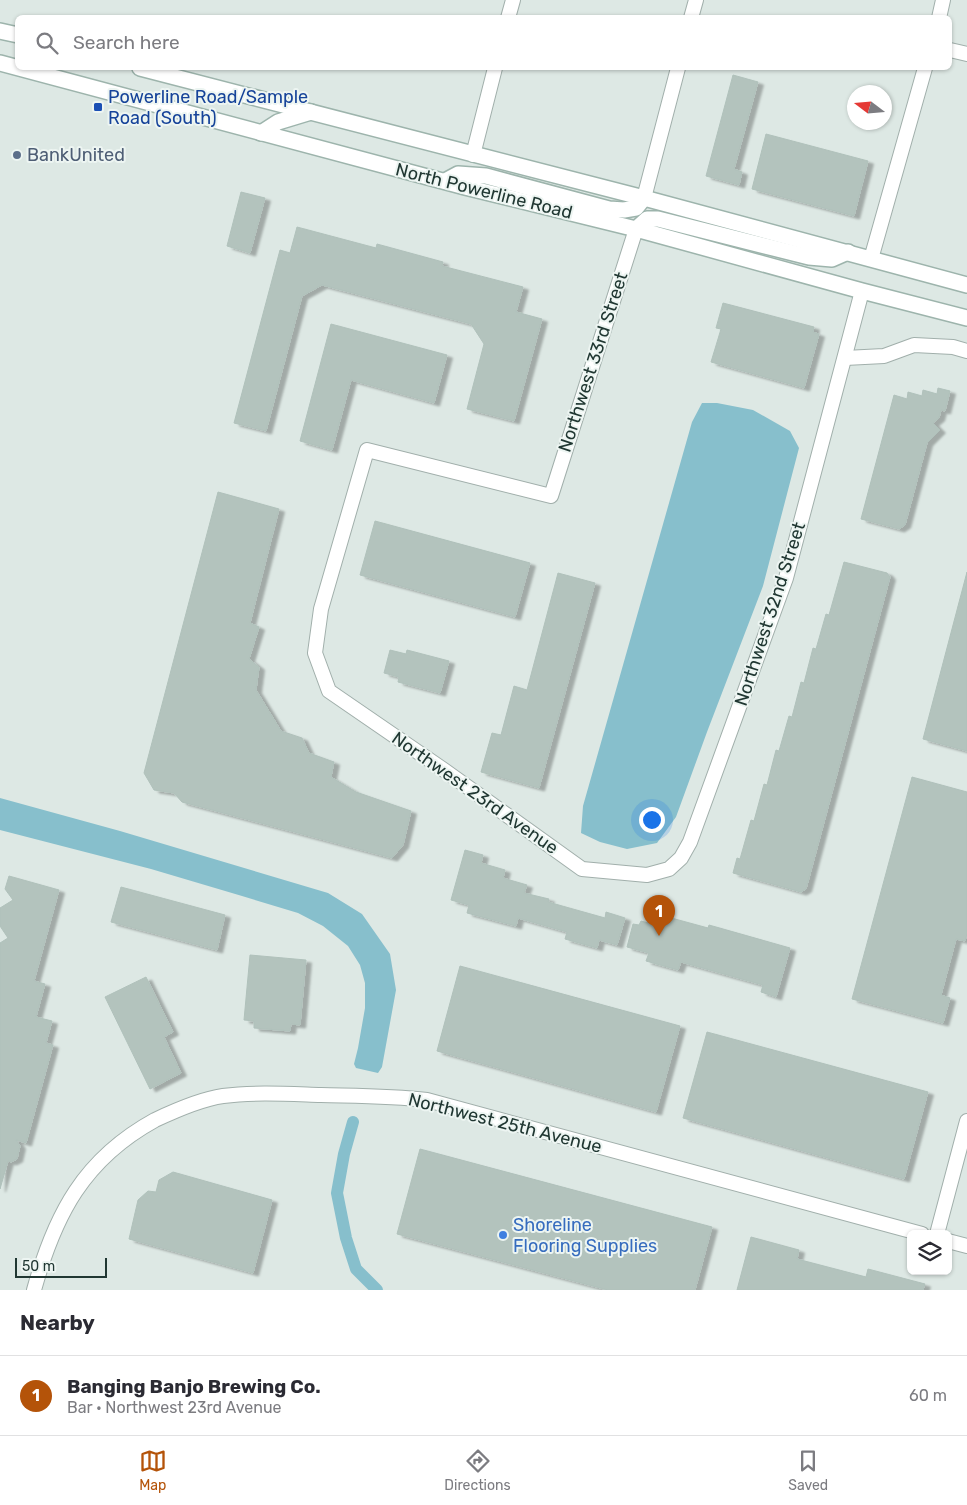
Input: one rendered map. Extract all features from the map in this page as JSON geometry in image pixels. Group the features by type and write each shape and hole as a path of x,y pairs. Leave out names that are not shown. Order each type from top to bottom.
{"main road":[{"path":"0,31 15,34"},
{"name":"North Powerline Road","path":"0,63 15,67"},
{"name":"North Powerline Road","path":"26,70 445,181 636,229 967,318"},
{"name":"North Powerline Road","path":"148,70 644,198 967,285"},
{"path":"262,133 278,122 311,112"},
{"path":"445,181 458,174 486,176 609,210 636,208 644,198"},
{"path":"636,229 647,219 658,219 809,257 832,260 848,252"}],"street":[{"path":"509,15 513,0"},
{"path":"692,15 696,0"},
{"path":"940,15 943,0"},
{"path":"952,50 967,54"},
{"path":"473,155 494,70"},
{"path":"644,198 677,70"},
{"path":"871,259 924,70"},
{"name":"Northwest 33rd Street","path":"315,653 321,609 367,450 551,496 636,229"},
{"name":"Northwest 32nd Street","path":"669,869 681,858 690,842 786,578 862,291"},
{"path":"844,358 884,356 914,345 953,347 967,351"},
{"name":"Northwest 23rd Avenue","path":"315,653 329,691 582,869 647,875 669,869"},
{"name":"Northwest 25th Avenue","path":"34,1290 41,1264 57,1224 77,1188 97,1164 116,1146 136,1131 173,1111 221,1097 264,1094 397,1096 427,1100 907,1230"},
{"path":"938,1230 967,1121"},
{"path":"952,1242 967,1246"}],"water":[{"path":"702,403 717,403 753,410 790,431 799,448 763,586 676,817 657,843 627,849 600,842 581,833 583,806 692,422"},
{"path":"0,798 120,831 328,893 362,914 390,954 396,990 382,1067 378,1073 356,1068 354,1064 365,1008 365,983 360,965 348,946 323,926 298,913 242,896 151,869 0,830"}],"building":[{"path":"733,75 758,82 734,169 742,172 739,185 706,176"},
{"path":"766,134 868,161 854,216 752,189"},
{"path":"241,192 265,198 250,253 227,246"},
{"path":"297,227 376,248 377,244 443,262 442,266 523,287 516,312 542,319 514,421 467,409 484,344 471,324 322,285 302,296 266,431 234,423 280,250 290,253"},
{"path":"723,303 814,327 813,332 819,334 804,388 711,362 721,329 716,328"},
{"path":"331,324 447,355 434,403 351,380 332,450 300,441"},
{"path":"938,388 950,391 945,411 941,410 939,418 933,423 940,430 927,443 905,525 899,529 861,519 894,395 907,399 908,392 922,396 923,390 937,394"},
{"path":"218,492 279,509 250,623 259,627 249,659 259,667 256,690 281,731 302,738 309,753 334,762 331,777 356,792 411,811 403,845 392,858 182,802 174,793 154,790 144,773"},
{"path":"375,521 530,563 515,617 360,575"},
{"path":"844,562 887,573 890,577 806,889 801,892 733,873 737,858 740,859 751,820 754,821 764,784 767,785 776,750 779,751 789,716 792,717 801,682 804,683 813,648 816,649 826,614 829,615"},
{"path":"967,572 967,751 923,739"},
{"path":"558,573 595,583 539,788 481,772 492,733 501,735 514,686 527,690"},
{"path":"390,650 406,654 407,650 449,661 440,693 398,682 399,677 384,673"},
{"path":"912,777 967,792 967,933 965,941 956,939 941,995 950,998 943,1023 852,999"},
{"path":"465,850 483,855 481,863 505,870 503,878 527,885 524,893 549,899 548,902 605,918 606,912 625,918 617,945 599,940 597,948 565,939 567,932 518,918 516,926 467,913 469,905 451,900"},
{"path":"9,876 59,890 34,981 45,984 36,1017 52,1021 46,1043 53,1045 26,1143 16,1140 20,1146 17,1159 11,1162 8,1161 0,1189 0,943 8,938 0,926 0,908 13,900 5,889"},
{"path":"121,887 225,915 217,950 111,922"},
{"path":"664,916 708,928 709,925 790,948 776,997 761,992 763,985 681,962 678,970 646,961 649,953 627,947 633,924 639,925 641,921 648,923 649,917 663,921"},
{"path":"250,955 306,960 300,1025 291,1024 290,1031 254,1028 254,1021 244,1020"},
{"path":"460,966 680,1026 656,1112 437,1051"},
{"path":"146,977 173,1032 164,1037 181,1073 150,1089 105,997"},
{"path":"707,1032 928,1092 904,1179 683,1118"},
{"path":"420,1149 712,1227 695,1290 608,1290 397,1234"},
{"path":"173,1172 272,1200 253,1273 129,1239 138,1200 148,1191 156,1192 159,1180"},
{"path":"751,1237 799,1250 797,1259 866,1277 868,1269 925,1284 923,1290 737,1290"}],"waterway":[{"path":"353,1122 344,1154 337,1193 346,1238 356,1269 377,1290"}],"place":[{"name":"Powerline Road/Sample Road (South)","path":"98,107"},
{"name":"BankUnited","path":"17,155"},
{"name":"Banging Banjo Brewing Co.","path":"659,936"},
{"name":"Shoreline Flooring Supplies","path":"503,1235"}]}
